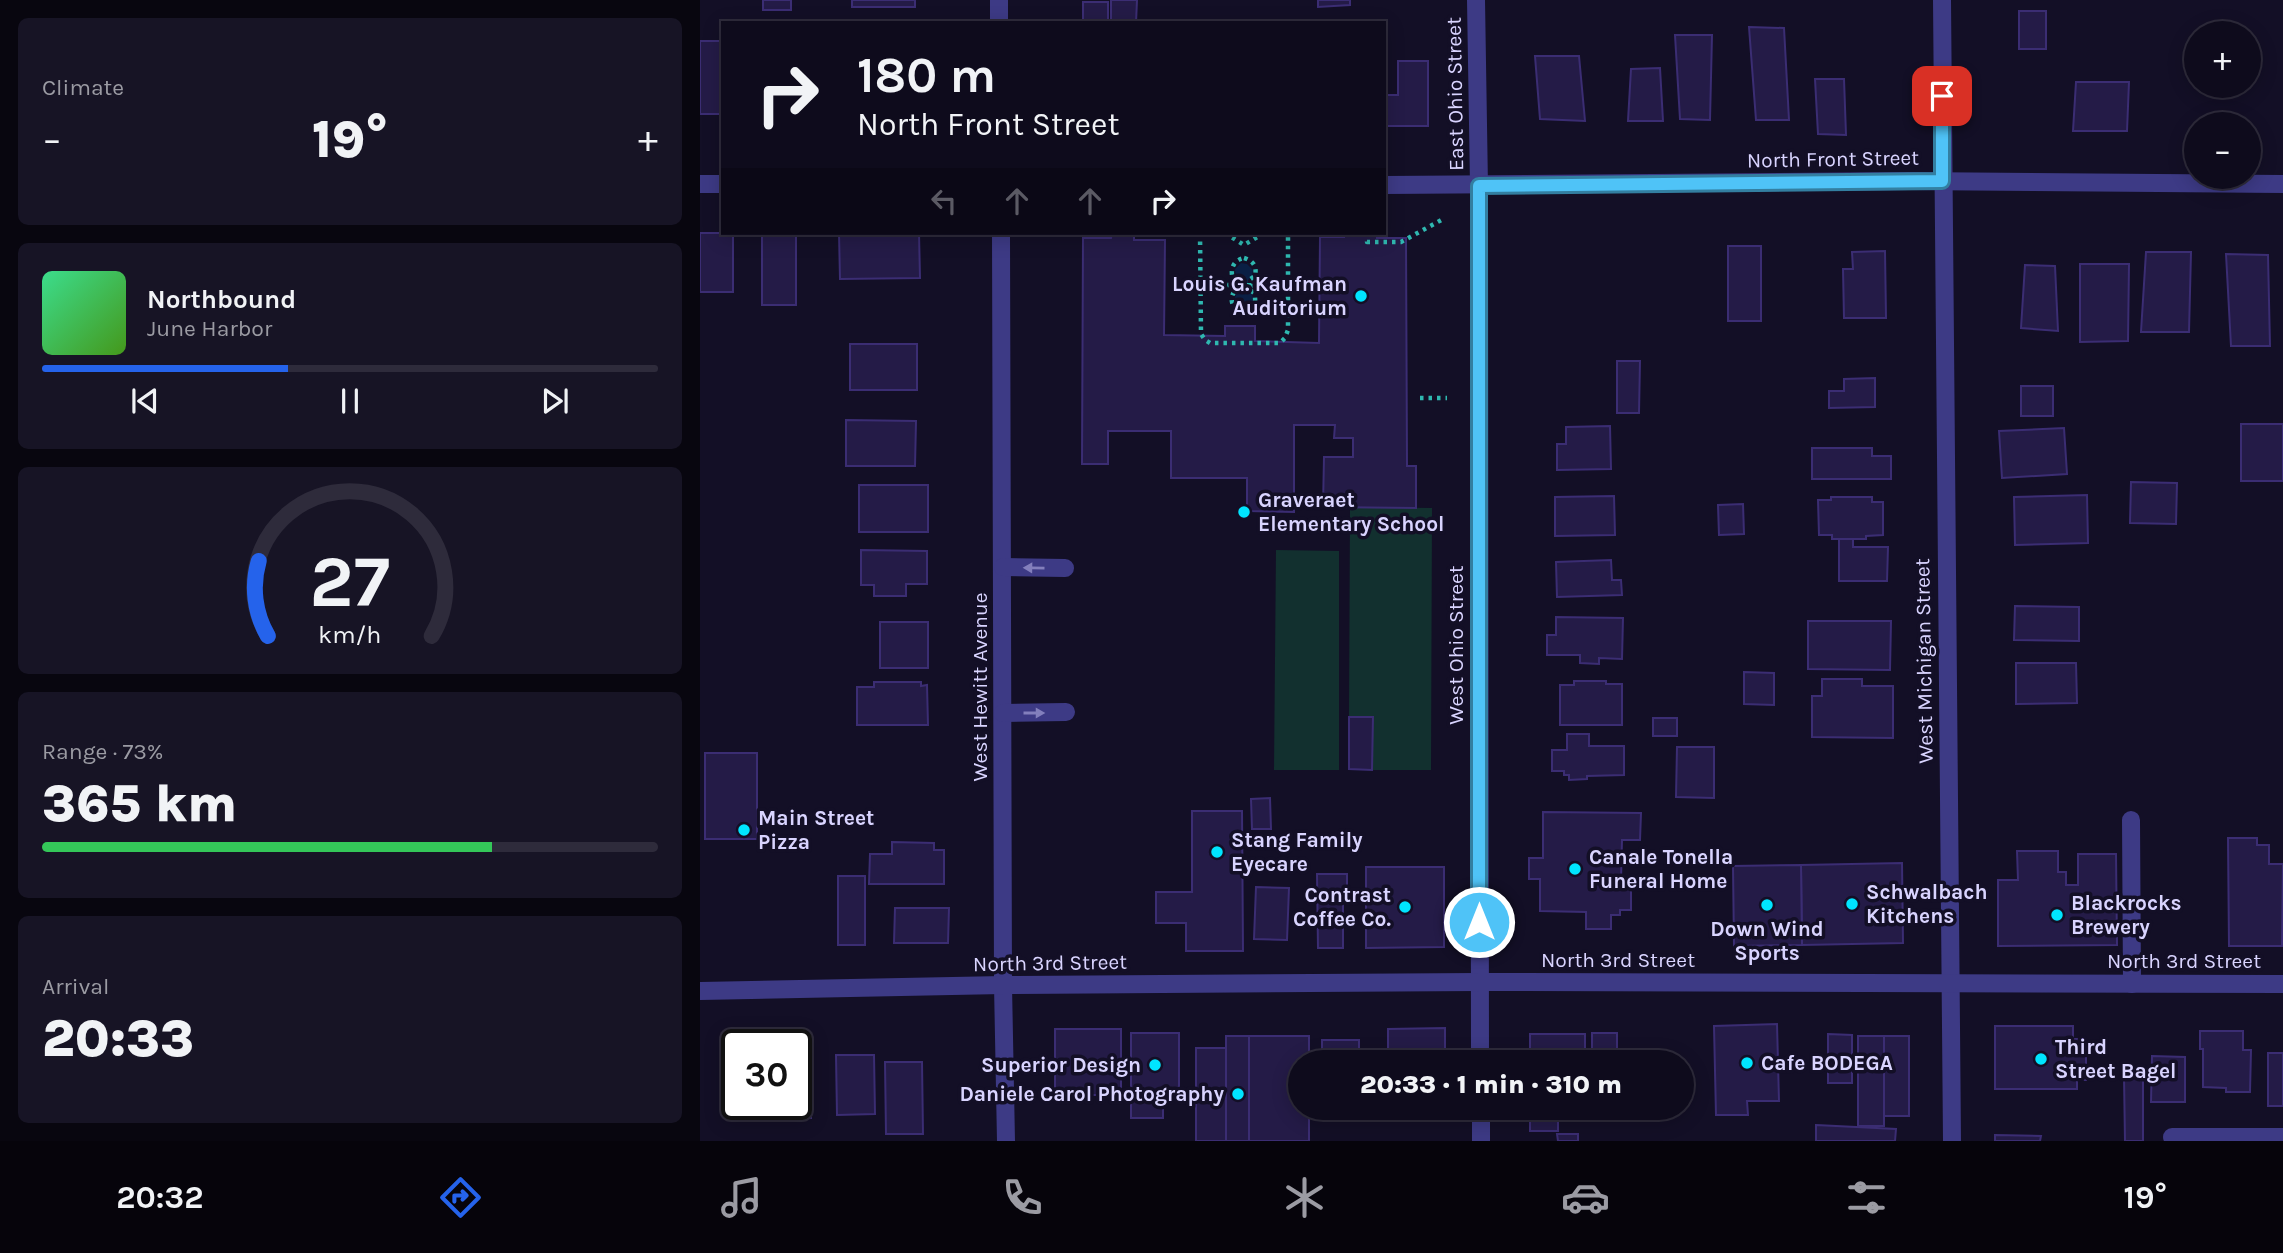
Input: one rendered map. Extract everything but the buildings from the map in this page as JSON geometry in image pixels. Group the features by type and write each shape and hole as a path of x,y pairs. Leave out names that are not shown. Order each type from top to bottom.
{"street":[{"path":"999,0 999,21"},
{"name":"East Ohio Street","path":"1476,0 1479,186"},
{"name":"West Michigan Street","path":"1942,0 1952,1141"},
{"name":"North Front Street","path":"1386,185 1942,181 2283,184"},
{"path":"700,184 721,184"},
{"name":"West Ohio Street","path":"1479,186 1480,1050"},
{"name":"West Hewitt Avenue","path":"1000,235 1006,1141"},
{"path":"1003,567 1065,568"},
{"path":"1003,713 1066,712"},
{"path":"2131,820 2132,984"},
{"name":"North 3rd Street","path":"700,991 1003,985 1479,982 2283,984"},
{"path":"1481,1120 1481,1141"},
{"path":"2172,1137 2283,1137"}],"path":[{"path":"1367,235 1367,242 1401,242 1445,218"},
{"path":"1200,235 1201,334 1210,343 1280,343 1285,338 1288,330 1289,235"},
{"path":"1228,235 1244,245"},
{"path":"1244,245 1261,235"},
{"path":"1244,245 1244,258"},
{"path":"1244,258 1252,261 1256,268 1255,276 1249,280 1249,289 1254,293 1256,301 1252,308 1245,312 1237,310 1232,303 1232,296 1238,285 1238,280 1232,275 1232,267 1244,258"},
{"path":"1200,285 1238,285"},
{"path":"1249,286 1288,285"},
{"path":"1420,398 1447,398"}],"green space":[{"path":"1350,507 1432,508 1431,770 1372,770 1373,717 1349,717"},
{"path":"1276,550 1339,551 1339,770 1274,770"}],"water":[{"path":"1241,263 1247,264 1253,270 1248,280 1252,301 1245,307 1237,304 1235,298 1239,283 1235,269"}],"place":[{"name":"Louis G. Kaufman Auditorium","path":"1361,296"},
{"name":"Graveraet Elementary School","path":"1244,512"},
{"name":"Main Street Pizza","path":"744,830"},
{"name":"Stang Family Eyecare","path":"1217,852"},
{"name":"Canale Tonella Funeral Home","path":"1575,869"},
{"name":"Schwalbach Kitchens","path":"1852,904"},
{"name":"Down Wind Sports","path":"1767,905"},
{"name":"Contrast Coffee Co.","path":"1405,907"},
{"name":"Blackrocks Brewery","path":"2057,915"},
{"name":"Third Street Bagel","path":"2041,1059"},
{"name":"Cafe BODEGA","path":"1747,1063"},
{"name":"Superior Design","path":"1155,1065"},
{"name":"Daniele Carol Photography","path":"1238,1094"}],"route":[{"path":"1479,922 1479,186 1942,181 1942,96"}]}
